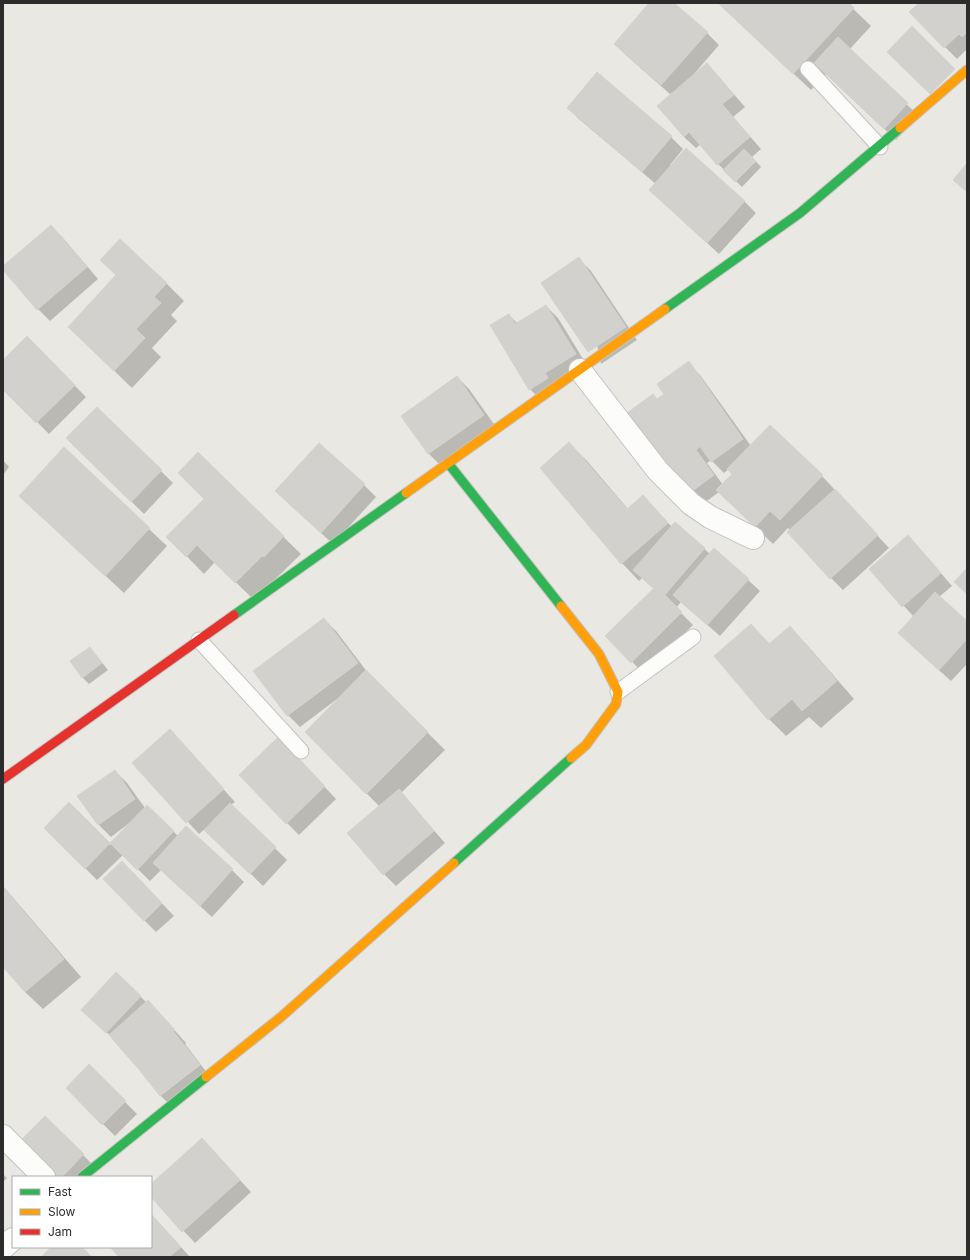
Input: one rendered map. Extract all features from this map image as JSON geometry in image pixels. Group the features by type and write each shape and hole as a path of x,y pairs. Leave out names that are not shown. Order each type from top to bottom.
{"street":[{"path":"3,779 800,213 967,70"},
{"path":"580,370 658,471 691,504 710,518 753,538"},
{"path":"83,1176 280,1017 586,745 616,704 618,692 599,654 448,463"},
{"path":"3,1136 43,1176"},
{"path":"3,1248 12,1240"}],"lane":[{"path":"808,69 880,146"},
{"path":"618,692 693,637"},
{"path":"199,640 301,751"}],"building":[{"path":"649,3 674,3 708,32 661,85 614,44"},
{"path":"718,3 849,3 854,8 793,74"},
{"path":"919,3 967,3 967,32 962,37 959,34 944,48 909,12"},
{"path":"912,26 955,69 930,94 887,52"},
{"path":"838,37 908,103 884,129 814,63"},
{"path":"707,63 734,95 722,104 750,137 717,165 689,132 684,137 657,106"},
{"path":"597,72 672,136 642,172 567,108"},
{"path":"686,148 745,201 707,243 649,190"},
{"path":"744,149 756,161 735,182 723,170"},
{"path":"967,163 967,192 953,180"},
{"path":"51,225 87,267 37,310 3,270 3,266"},
{"path":"120,239 167,283 154,297 161,303 136,329 145,338 114,371 68,327 116,275 100,260"},
{"path":"579,257 626,327 588,352 541,283"},
{"path":"546,305 576,354 545,373 548,378 529,390 490,325 509,314 515,324"},
{"path":"27,336 75,385 36,423 3,390 3,360"},
{"path":"689,361 743,439 711,462 657,384"},
{"path":"457,376 484,415 428,454 401,416"},
{"path":"670,390 707,441 696,450 714,475 687,495 627,413 653,394 657,399"},
{"path":"97,407 162,470 131,502 66,438"},
{"path":"770,425 823,475 780,520 770,511 755,527 716,490 732,474 727,469"},
{"path":"569,442 627,509 643,495 668,523 621,564 540,468"},
{"path":"319,443 365,484 321,533 275,491"},
{"path":"64,447 150,528 105,576 19,496"},
{"path":"198,452 284,536 264,557 262,556 235,583 197,545 186,557 166,537 204,499 178,473"},
{"path":"835,489 878,535 830,579 787,532"},
{"path":"675,522 705,548 663,597 633,570"},
{"path":"908,535 941,573 902,607 869,569"},
{"path":"714,548 749,579 707,625 673,595"},
{"path":"967,568 967,594 954,582"},
{"path":"656,586 682,612 631,663 605,636"},
{"path":"935,592 967,621 967,639 939,670 898,633"},
{"path":"324,618 358,663 287,716 253,671"},
{"path":"751,624 769,644 790,626 837,681 802,711 792,699 768,720 714,656"},
{"path":"90,647 102,663 82,678 70,661"},
{"path":"366,670 428,732 366,794 305,732"},
{"path":"170,729 224,789 186,823 132,763"},
{"path":"278,737 325,786 286,824 239,775"},
{"path":"115,770 135,799 98,825 77,796"},
{"path":"399,789 434,831 383,875 347,833"},
{"path":"69,802 110,843 85,869 44,828"},
{"path":"230,803 276,847 250,874 204,830"},
{"path":"147,805 174,831 137,870 110,843"},
{"path":"186,826 233,869 200,906 153,863"},
{"path":"122,861 162,903 144,921 103,879"},
{"path":"3,887 64,959 25,992 3,967"},
{"path":"116,972 141,996 106,1033 81,1010"},
{"path":"148,1000 175,1030 135,1065 109,1035"},
{"path":"166,1022 200,1065 160,1096 126,1053"},
{"path":"89,1064 126,1101 102,1125 66,1088"},
{"path":"45,1116 84,1154 63,1176 55,1176 20,1141"},
{"path":"202,1138 240,1180 182,1232 152,1198 152,1183"},
{"path":"152,1215 181,1247 169,1257 119,1257 111,1248 152,1248"},
{"path":"50,1248 83,1248 92,1257 41,1257"}],"traffic: fast":[{"path":"665,309 800,213 900,128"},
{"path":"448,463 561,606"},
{"path":"234,615 406,493"},
{"path":"454,863 571,758"},
{"path":"83,1176 206,1077"}],"traffic: slow":[{"path":"900,128 967,70"},
{"path":"406,493 665,309"},
{"path":"561,606 599,654 618,692 616,704 586,745 571,758"},
{"path":"206,1077 281,1017 454,863"}],"traffic: jam":[{"path":"3,779 234,615"}]}
